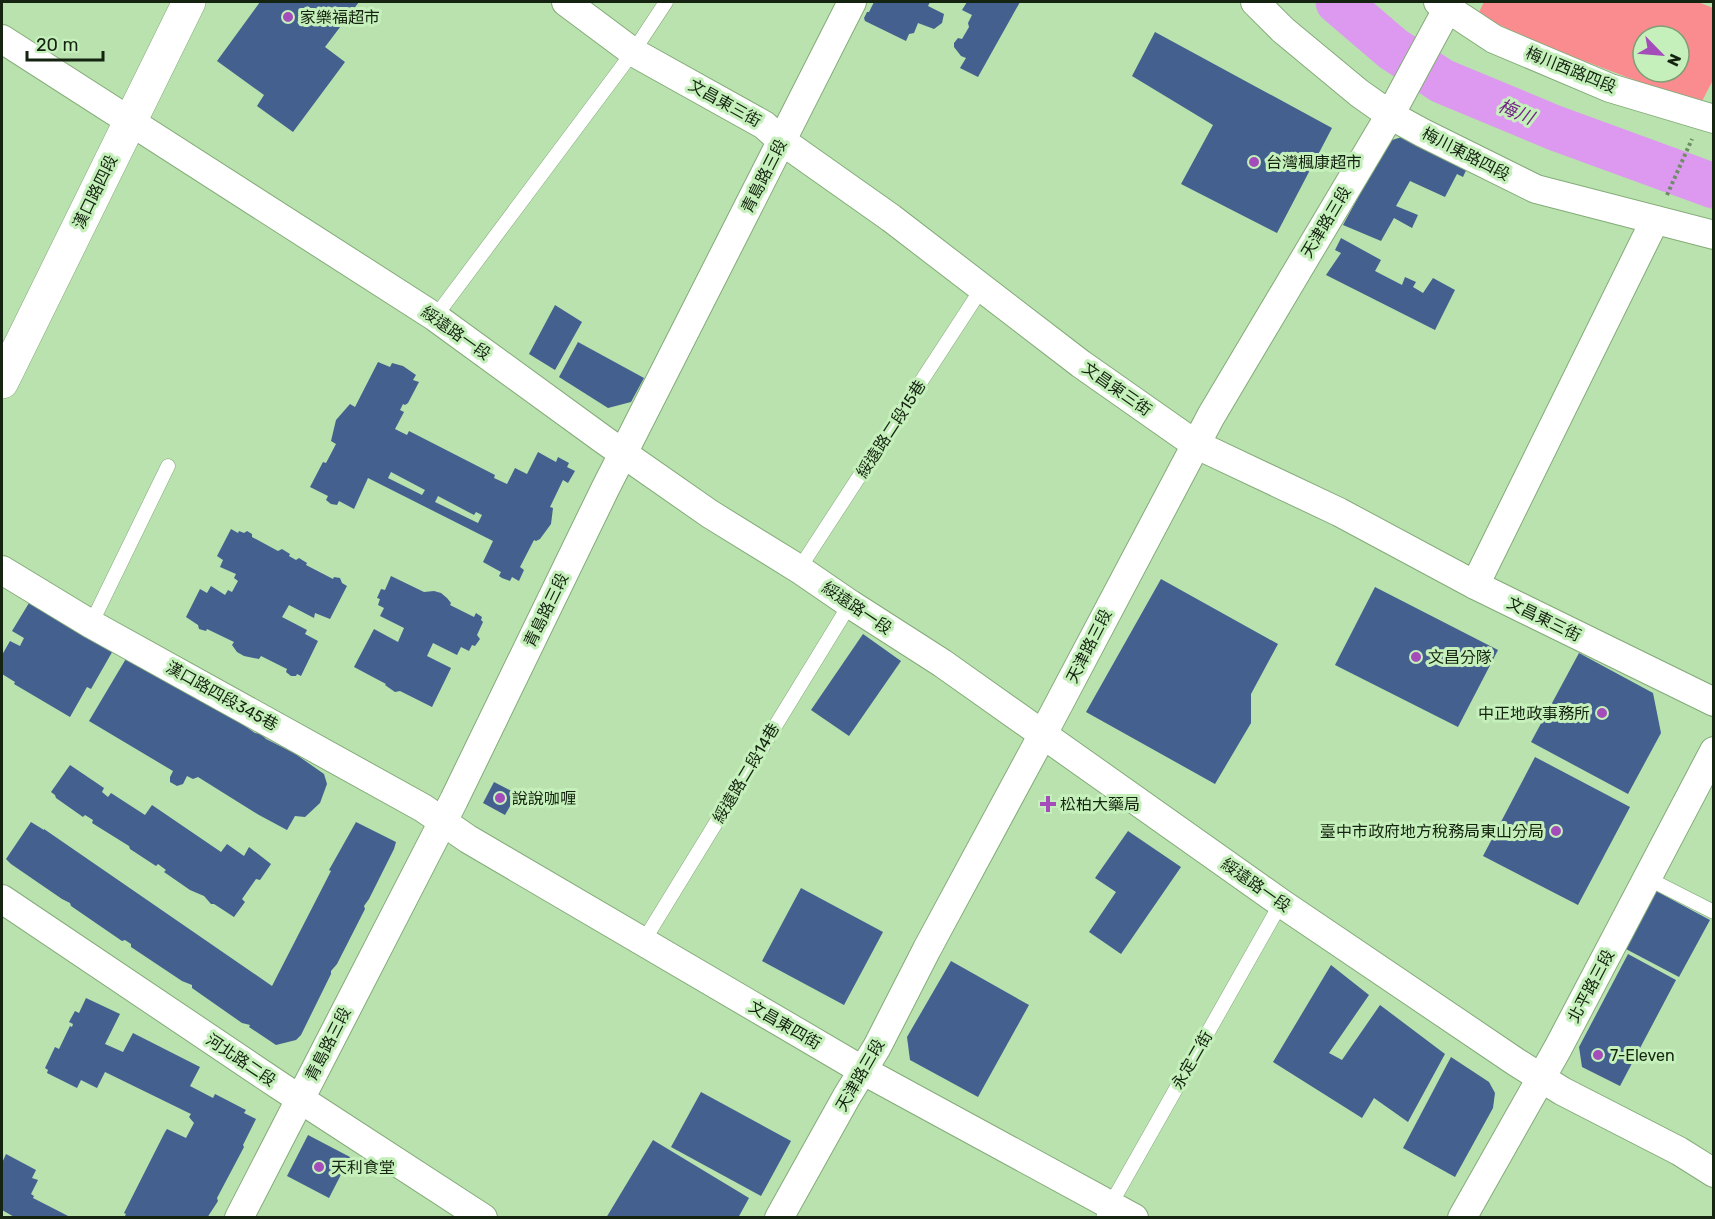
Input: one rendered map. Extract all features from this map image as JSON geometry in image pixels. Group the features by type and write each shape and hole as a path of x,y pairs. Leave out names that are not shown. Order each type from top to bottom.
{"street":[{"name":"漢口路四段","path":"2,382 189,2"},
{"name":"文昌東三街","path":"566,2 633,52 764,125 782,141 891,218 1082,364 1196,444 1339,512 1475,585 1713,702"},
{"name":"青島路三段","path":"239,1218 443,822 623,454 852,2"},
{"name":"梅川東路四段","path":"1256,2 1283,30 1389,115 1536,189 1713,235"},
{"name":"天津路三段","path":"780,1218 877,1047 1196,444 1409,81 1431,40 1446,4"},
{"name":"梅川西路四段","path":"1446,4 1494,39 1610,88 1710,110"},
{"name":"綏遠路一段","path":"2,39 435,316 623,454 710,514 800,569 942,663 1281,903 1542,1078 1562,1091 1679,1151 1713,1173"},
{"path":"1475,585 1655,220"},
{"name":"漢口路四段345巷","path":"2,570 91,624 423,808 443,822"},
{"name":"北平路三段","path":"1462,1218 1542,1078 1713,751"},
{"name":"文昌東四街","path":"443,822 862,1070 1116,1213"},
{"name":"河北路二段","path":"2,899 483,1218"}],"lane":[{"path":"435,316 633,52 666,2"},
{"name":"綏遠路二段15巷","path":"800,569 982,288"},
{"path":"91,624 168,466"},
{"name":"綏遠路二段14巷","path":"643,942 850,604"},
{"path":"1647,878 1713,912"},
{"name":"永定二街","path":"1116,1213 1281,903"}],"path":[{"path":"1655,220 1710,110"}],"shaded area":[{"path":"1484,2 1698,2 1713,8 1713,80 1700,105 1645,84 1691,84 1691,24 1631,24 1631,79 1532,41 1478,14"}],"building":[{"path":"260,2 359,2 325,47 345,62 293,132 257,106 264,95 217,61"},
{"path":"874,2 930,2 928,6 944,14 942,23 934,29 918,23 914,33 909,34 906,41 865,21 864,18"},
{"path":"967,2 1020,2 978,77 960,68 966,58 961,56 954,47 954,43 958,38 962,39 969,27 968,23 972,15 962,10"},
{"path":"1155,32 1332,128 1277,233 1181,184 1213,125 1132,76"},
{"path":"1405,136 1468,166 1463,177 1457,174 1445,197 1410,181 1396,206 1418,215 1412,228 1394,218 1381,241 1343,225 1389,141"},
{"path":"1341,238 1381,260 1375,271 1402,285 1405,277 1416,282 1413,287 1423,293 1433,278 1455,290 1435,330 1326,275 1341,253 1335,250"},
{"path":"555,305 582,322 555,370 529,354"},
{"path":"578,342 644,378 631,402 608,408 559,377"},
{"path":"378,362 390,367 392,363 403,366 416,375 413,380 419,382 408,403 403,404 400,410 404,412 395,429 407,435 409,431 495,475 494,478 507,484 515,468 527,474 538,452 556,462 558,457 569,463 567,467 575,471 568,483 563,480 550,507 553,508 551,524 540,539 534,540 520,567 524,570 519,581 512,577 510,581 502,578 499,576 501,572 483,562 493,541 368,478 354,509 339,501 337,505 331,504 326,500 328,496 310,487 323,462 326,463 336,444 331,441 336,420 350,404 355,407","holes":["391,472 425,490 422,495 388,478","438,496 474,515 476,512 482,515 478,523 435,502"]},
{"path":"231,529 238,533 247,531 252,534 252,537 278,551 282,549 290,554 289,556 296,560 299,558 307,563 306,565 333,579 334,577 340,578 347,586 330,619 315,613 314,618 289,605 282,617 307,630 305,634 318,641 301,676 297,674 291,676 286,672 287,669 261,656 259,659 244,656 232,645 234,642 207,629 206,631 199,629 198,625 186,617 200,589 207,593 211,586 225,595 228,590 232,592 238,581 234,578 236,574 220,567 223,560 217,556"},
{"path":"391,576 424,592 441,593 451,603 450,605 474,617 476,613 482,617 483,622 477,635 480,639 475,646 472,645 469,651 461,647 457,655 433,643 427,656 451,668 432,707 400,691 395,692 386,684 354,667 374,629 398,642 404,628 380,616 384,608 378,605 380,599 377,598 381,589 385,590"},
{"path":"1161,579 1278,644 1251,694 1251,723 1215,784 1086,712"},
{"name":"文昌分隊","path":"1375,587 1498,650 1458,727 1335,665"},
{"path":"32,598 115,647 91,689 87,687 70,717 14,684 15,682 2,674 2,655 10,641 20,646 24,638 12,631"},
{"path":"863,634 901,661 849,736 811,710"},
{"name":"中正地政事務所","path":"1579,653 1653,693 1661,733 1628,794 1531,742"},
{"path":"127,657 223,711 255,733 261,734 266,739 294,753 324,774 327,784 320,803 305,817 295,816 287,830 198,777 193,779 187,776 183,784 177,786 170,782 173,771 89,721"},
{"name":"臺中市政府地方稅務局東山分局","path":"1535,757 1630,807 1578,905 1483,856"},
{"path":"70,765 104,788 102,792 108,797 111,793 145,815 152,805 221,852 227,844 244,856 249,847 271,864 260,880 256,879 242,899 245,902 234,917 164,872 166,870 158,864 156,866 92,823 93,820 85,815 83,817 56,798 51,792"},
{"name":"說說咖喱","path":"494,782 517,794 505,815 483,803"},
{"path":"31,822 272,986 331,871 329,870 356,822 396,842 301,1035 296,1040 276,1045 249,1027 250,1025 242,1023 192,988 192,985 182,981 131,947 131,944 125,940 122,941 11,864 6,859"},
{"path":"1128,831 1181,867 1121,954 1089,932 1116,892 1095,878"},
{"path":"801,888 883,932 844,1005 762,961"},
{"path":"1654,890 1710,920 1679,977 1624,948"},
{"path":"1628,954 1676,980 1620,1086 1582,1067 1579,1047"},
{"path":"951,961 1029,1005 978,1097 910,1060 907,1037"},
{"path":"1331,965 1369,995 1329,1053 1342,1060 1380,1005 1445,1054 1408,1122 1374,1098 1362,1118 1273,1062"},
{"path":"86,998 120,1014 105,1044 123,1052 133,1033 200,1067 190,1086 213,1098 215,1094 246,1110 244,1113 256,1119 217,1198 218,1201 207,1218 124,1218 126,1214 124,1213 167,1129 186,1138 194,1123 189,1117 191,1114 105,1072 97,1088 81,1080 77,1088 47,1073 48,1070 45,1068 55,1047 59,1049 70,1026 72,1027 73,1024 69,1022 75,1011 79,1013"},
{"path":"1451,1057 1489,1082 1495,1093 1493,1108 1455,1177 1403,1148"},
{"path":"701,1092 791,1141 761,1196 671,1147"},
{"name":"天利食堂","path":"308,1135 350,1157 329,1198 287,1176"},
{"path":"653,1140 749,1198 738,1218 606,1218"},
{"path":"6,1154 36,1170 32,1178 38,1180 31,1194 33,1198 72,1218 16,1218 2,1210 2,1163"}],"waterway":[{"name":"梅川","path":"1338,2 1393,49 1442,81 1555,128 1714,186"}],"place":[{"name":"家樂福超市","path":"288,17"},
{"name":"台灣楓康超市","path":"1254,162"},
{"name":"文昌分隊","path":"1416,657"},
{"name":"中正地政事務所","path":"1602,713"},
{"name":"說說咖喱","path":"500,798"},
{"name":"松柏大藥局","path":"1048,804"},
{"name":"臺中市政府地方稅務局東山分局","path":"1556,831"},
{"name":"7-Eleven","path":"1598,1055"},
{"name":"天利食堂","path":"319,1167"}]}
